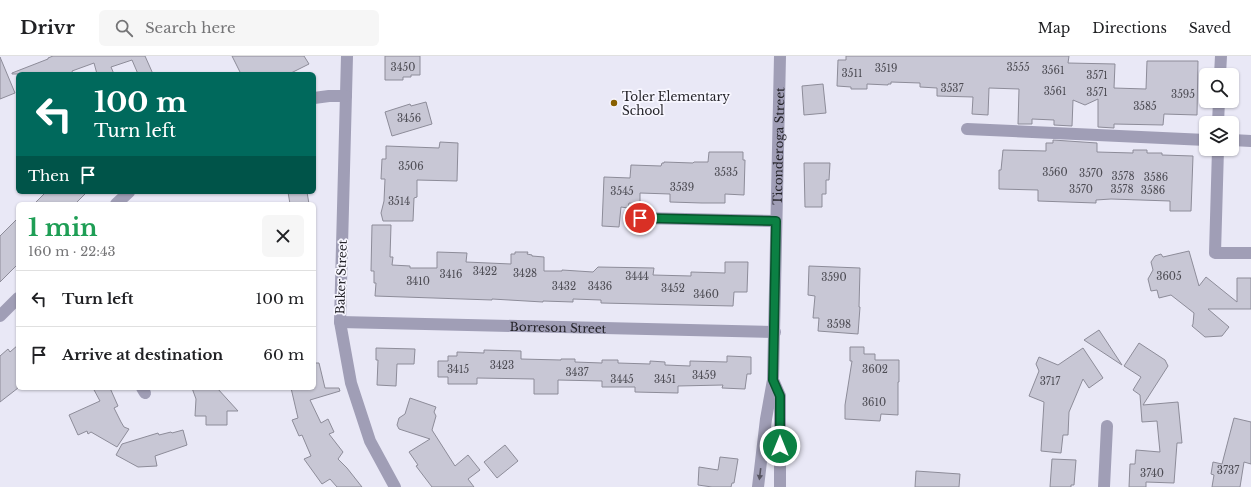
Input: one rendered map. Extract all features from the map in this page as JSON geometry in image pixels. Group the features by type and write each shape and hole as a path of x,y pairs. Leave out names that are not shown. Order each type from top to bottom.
{"street":[{"name":"Baker Street","path":"347,56 340,322 351,384 360,412 370,441 395,487"},
{"name":"Ticonderoga Street","path":"758,487 766,419 773,380 780,56"},
{"path":"1220,68 1221,56"},
{"path":"316,98 346,96"},
{"path":"967,129 1199,140"},
{"path":"1239,140 1251,141"},
{"path":"1218,156 1215,253 1251,253"},
{"path":"118,202 127,194"},
{"path":"640,218 776,221"},
{"path":"0,316 16,300"},
{"name":"Borreson Street","path":"340,322 775,332"},
{"name":"Ticonderoga Street","path":"773,380 780,396 780,487"},
{"path":"1104,487 1107,426"}],"building":[{"path":"53,56 145,56 152,72 137,72 132,60 111,67 113,72 96,72 94,63 72,72 16,72 16,74 12,74 12,73 48,59"},
{"path":"232,56 304,56 309,64 293,72 240,72"},
{"path":"385,56 420,56 420,75 403,77 403,80 385,80"},
{"path":"846,56 1069,56 1068,63 1115,64 1114,88 1146,89 1147,61 1198,61 1197,115 1164,114 1163,125 1114,124 1114,128 1098,127 1098,99 1085,105 1073,100 1072,126 1054,125 1054,120 1032,119 1032,124 1018,124 1019,89 989,88 988,115 972,114 973,97 937,96 937,88 920,87 920,83 891,82 891,84 888,85 867,84 867,89 851,89 851,87 837,86 838,60 846,60"},
{"path":"0,57 15,93 0,99"},
{"path":"823,84 826,113 804,115 802,86"},
{"path":"426,102 432,124 392,136 385,112 410,104 411,106"},
{"path":"1053,140 1097,143 1097,152 1133,153 1133,150 1147,150 1147,153 1162,153 1162,155 1193,156 1191,211 1170,211 1170,201 1111,199 1096,200 1096,203 1038,201 1038,190 999,189 999,170 1001,170 1003,150 1046,151 1046,143 1053,143"},
{"path":"440,142 458,143 457,181 417,180 417,197 414,198 413,221 383,221 381,213 384,201 385,179 381,179 382,159 386,159 386,146 439,148"},
{"path":"709,152 743,152 743,160 745,160 744,195 725,194 725,203 702,203 670,202 670,194 640,193 640,204 629,203 628,208 621,207 619,227 602,226 604,177 630,178 631,165 661,166 664,162 708,162"},
{"path":"804,163 830,163 829,180 826,180 826,194 822,194 822,207 805,207"},
{"path":"44,194 85,194 77,202 36,202"},
{"path":"288,194 307,194 309,202 290,202"},
{"path":"16,220 16,266 0,282 0,236"},
{"path":"372,225 391,225 390,257 393,257 392,265 410,266 410,268 437,268 437,252 467,253 466,262 511,264 511,254 515,254 515,252 528,252 527,254 532,256 544,257 544,271 562,270 593,272 598,267 654,268 653,275 691,276 691,272 725,273 725,262 748,262 747,292 734,292 733,306 601,303 601,300 573,299 573,302 543,302 375,296 376,283 374,283 374,271 371,271"},
{"path":"1189,251 1199,286 1206,277 1237,302 1237,278 1251,278 1251,309 1208,309 1229,327 1222,336 1205,337 1192,326 1194,313 1171,295 1159,298 1157,290 1151,291 1148,279 1153,270 1151,262 1155,256 1161,254 1163,257"},
{"path":"809,266 860,268 858,334 818,331 819,318 813,318 815,296 808,295"},
{"path":"1099,330 1122,365 1084,340"},
{"path":"1139,343 1165,360 1168,366 1143,405 1178,402 1182,443 1177,443 1174,483 1146,482 1146,487 1129,487 1130,464 1135,464 1136,450 1160,452 1157,421 1142,422 1140,395 1133,390 1141,377 1124,366"},
{"path":"16,347 16,390 0,402 0,356 8,349 10,352"},
{"path":"850,347 864,347 864,354 875,354 875,360 899,360 898,415 881,414 880,421 845,419 845,405 852,361 850,361"},
{"path":"376,348 415,349 414,364 397,364 396,386 377,385 378,360 376,360"},
{"path":"1083,348 1103,378 1089,388 1083,379 1069,412 1068,435 1063,435 1061,453 1041,451 1044,402 1029,396 1039,371 1036,364 1039,357 1058,365"},
{"path":"484,350 521,351 521,359 575,359 575,362 602,363 602,360 618,360 618,363 650,364 650,361 665,362 665,365 690,366 690,361 727,362 727,356 751,357 751,374 747,374 745,389 722,388 723,385 678,386 678,393 635,392 635,387 602,387 602,381 558,380 558,394 534,394 534,379 477,378 477,384 448,384 448,377 438,377 438,361 448,361 448,356 457,356 457,352 484,353"},
{"path":"316,363 319,363 325,388 339,388 340,391 310,400 321,423 328,419 334,432 329,434 343,452 338,459 362,487 337,487 330,479 322,484 304,459 311,456 302,435 299,436 292,420 298,418 291,390 316,390"},
{"path":"94,390 111,390 118,406 114,408 124,427 129,429 117,447 91,432 88,434 87,431 78,435 69,415 100,401"},
{"path":"193,390 219,390 238,411 227,411 227,425 206,425 206,416 195,416 196,399"},
{"path":"410,398 436,407 434,412 436,416 432,430 455,466 468,455 480,470 468,479 474,487 432,487 416,466 418,465 409,452 430,439 399,429 397,425 399,418 405,414"},
{"path":"1234,418 1251,422 1251,464 1244,462 1240,487 1212,487 1214,475 1211,474 1213,462 1222,464"},
{"path":"183,430 187,445 155,456 157,466 138,467 116,455 122,444 158,433 159,435"},
{"path":"505,445 518,461 497,478 484,462"},
{"path":"720,457 738,459 734,483 732,483 731,487 698,485 699,467 718,470"},
{"path":"1052,459 1076,460 1074,485 1071,485 1071,487 1050,487"},
{"path":"916,471 960,474 959,487 915,487"}],"place":[{"name":"Toler Elementary School","path":"614,103"}],"route":[{"path":"640,218 776,221 773,380 780,396 780,446"}]}
